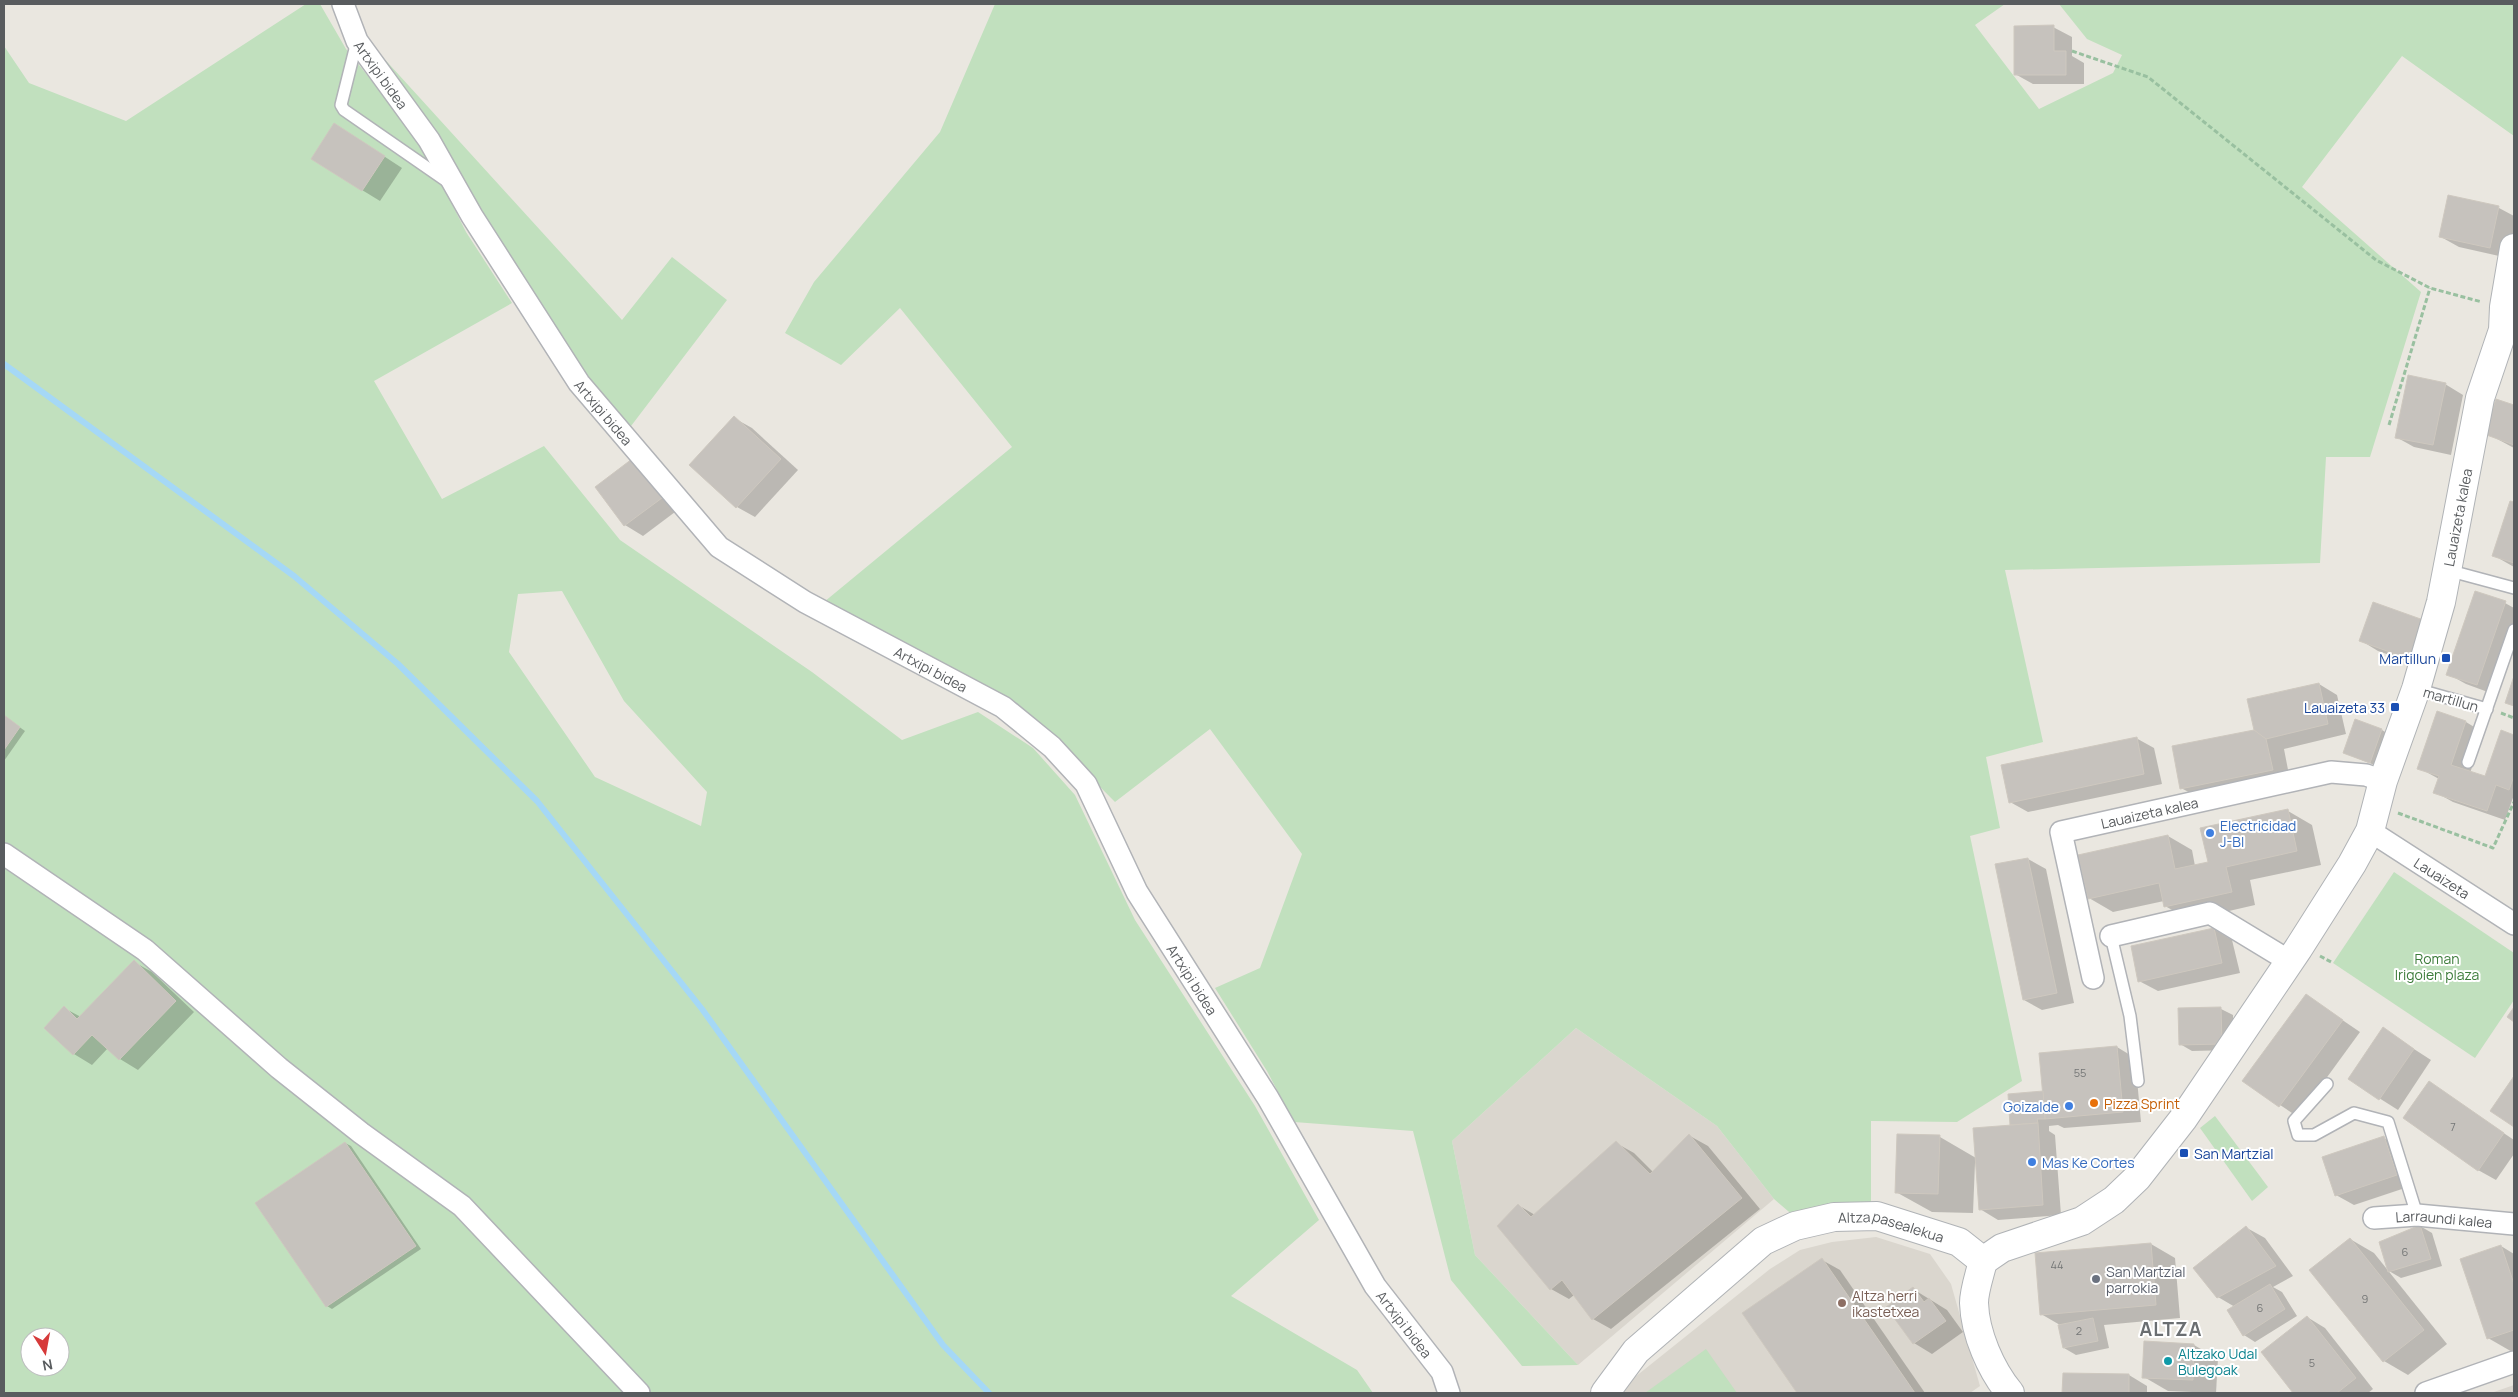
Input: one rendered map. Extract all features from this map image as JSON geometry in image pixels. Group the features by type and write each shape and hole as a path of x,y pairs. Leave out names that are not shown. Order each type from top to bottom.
{"street":[{"name":"Artxipi bidea","path":"342,4 357,41 429,140 453,185 580,383 719,547 805,602 1003,707 1052,747 1086,784 1137,892 1268,1098 1375,1286 1442,1372 1449,1393"},
{"name":"Lauaizeta kalea","path":"1983,1260 2002,1248 2082,1221 2114,1200 2142,1172 2183,1119 2289,961 2352,864 2370,831 2383,781 2416,689 2435,628 2480,398 2507,323 2514,248"},
{"name":"Lauaizeta kalea","path":"2093,978 2061,832 2331,772 2366,775 2383,781"},
{"name":"Lauaizeta","path":"2370,831 2514,924"},
{"path":"4,854 145,950 286,1074 361,1133 462,1206 639,1393"},
{"path":"2110,936 2210,913 2289,961"},
{"name":"Larraundi kalea","path":"2374,1218 2417,1215 2514,1224"},
{"name":"Altza pasealekua","path":"1605,1393 1636,1352 1763,1241 1795,1226 1834,1217 1877,1216 1959,1242 1983,1260"},
{"path":"1983,1260 1974,1302 1979,1332 2000,1381 2010,1393"},
{"path":"2426,1393 2514,1362"}],"lane":[{"path":"357,41 341,105 344,110 453,185"},
{"path":"2447,570 2514,588"},
{"name":"martillun","path":"2468,762 2514,630"},
{"name":"martillun","path":"2416,689 2487,709"},
{"path":"2110,936 2130,1016 2138,1081"},
{"path":"2327,1084 2294,1121 2298,1135 2314,1135 2354,1114 2388,1122 2417,1215"}],"path":[{"path":"2072,51 2148,77 2376,260 2430,288 2507,323"},
{"path":"2389,425 2430,288"},
{"path":"2398,813 2493,848 2514,802"},
{"path":"2316,953 2333,963"}],"shaded area":[{"path":"1576,1028 1717,1126 1774,1199 1578,1365 1475,1255 1452,1141"},
{"name":"Altza herri ikastetxea","path":"1876,1237 1930,1254 1951,1284 1980,1386 1970,1393 1622,1393 1630,1381 1770,1269 1800,1250 1832,1242"},
{"path":"2514,1385 2514,1393 2491,1393"}],"green space":[{"path":"306,4 320,4 346,49 420,140 466,232 512,303 374,381 442,499 544,446 620,540 812,672 902,740 978,712 1033,748 1075,795 1135,920 1255,1106 1319,1220 1231,1296 1357,1370 1373,1393 4,1393 4,46 29,83 126,121","holes":["562,591 624,701 707,792 701,826 595,777 509,652 518,594"]},
{"path":"995,4 2005,4 1975,25 2039,109 2113,73 2122,55 2087,39 2059,4 2514,4 2514,136 2402,56 2302,187 2421,292 2370,457 2326,457 2320,563 2005,570 2043,742 1986,757 2000,828 1970,836 2022,1081 1957,1122 1871,1121 1871,1204 1795,1217 1774,1199 1717,1126 1576,1028 1452,1141 1475,1255 1578,1365 1522,1366 1451,1280 1413,1131 1294,1122 1267,1071 1215,988 1260,968 1302,854 1210,729 1115,802 1028,714 824,602 1012,447 900,308 841,365 785,333 814,282 940,132"},
{"path":"379,53 622,320 672,257 727,300 628,430 587,381 477,211 441,140"},
{"name":"Roman Irigoien plaza","path":"2394,872 2514,953 2514,1000 2475,1058 2333,963"},
{"path":"2215,1116 2268,1187 2252,1201 2200,1128"},
{"path":"1706,1349 1737,1393 1645,1393"}],"building":[{"path":"2054,25 2054,51 2066,51 2066,75 2014,75 2014,26"},
{"path":"334,123 385,156 362,191 311,159"},
{"path":"2448,195 2499,206 2490,248 2439,237"},
{"path":"2408,375 2446,383 2433,445 2395,438"},
{"path":"2496,399 2514,405 2514,445 2484,434"},
{"path":"734,416 781,459 736,508 689,465"},
{"path":"632,459 662,498 624,526 595,487"},
{"path":"2510,501 2514,502 2514,563 2492,556"},
{"path":"2475,591 2506,601 2477,685 2446,675"},
{"path":"2373,602 2429,622 2415,661 2359,641"},
{"path":"2514,676 2514,706 2505,703"},
{"path":"2319,683 2328,724 2266,739 2254,730 2247,699"},
{"path":"2437,711 2466,721 2451,765 2485,776 2501,730 2514,735 2514,776 2509,790 2496,785 2487,811 2433,793 2439,776 2417,769"},
{"path":"4,715 20,727 4,750"},
{"path":"2355,719 2382,729 2370,763 2343,753"},
{"path":"2254,730 2266,739 2273,770 2180,789 2172,746"},
{"path":"2137,737 2144,774 2009,803 2001,765"},
{"path":"2288,809 2297,851 2226,867 2232,892 2164,907 2159,883 2088,899 2078,855 2168,835 2175,869 2208,862 2200,828"},
{"path":"2028,858 2057,993 2023,1000 1995,864"},
{"path":"2214,928 2222,963 2138,982 2131,946"},
{"path":"134,960 176,1001 119,1060 92,1035 73,1055 44,1028 64,1006 77,1019"},
{"path":"2306,994 2343,1020 2279,1107 2242,1081"},
{"path":"2221,1007 2222,1044 2179,1045 2178,1008"},
{"path":"2514,1007 2514,1022 2507,1017"},
{"path":"2383,1027 2414,1049 2379,1100 2348,1079"},
{"path":"2117,1046 2123,1112 2045,1119 2039,1053"},
{"path":"2514,1076 2514,1127 2490,1111"},
{"path":"2429,1081 2504,1133 2478,1171 2403,1118"},
{"path":"2043,1091 2045,1119 2037,1119 2038,1123 2010,1125 2008,1094"},
{"path":"2038,1123 2043,1205 1979,1210 1973,1128"},
{"path":"1689,1134 1742,1198 1592,1320 1562,1280 1550,1290 1497,1226 1518,1204 1531,1217 1616,1141 1650,1174"},
{"path":"1897,1134 1940,1135 1938,1194 1895,1193"},
{"path":"2384,1136 2397,1175 2335,1196 2322,1157"},
{"path":"345,1142 416,1246 326,1307 255,1203"},
{"path":"2420,1225 2431,1259 2388,1272 2379,1242"},
{"path":"2246,1226 2276,1266 2217,1298 2193,1268"},
{"path":"2350,1238 2424,1330 2383,1362 2309,1270"},
{"name":"San Martzial parrokia","path":"2151,1243 2156,1305 2040,1315 2035,1253"},
{"path":"2501,1245 2514,1284 2514,1330 2487,1339 2460,1259"},
{"path":"1822,1258 1915,1393 1797,1393 1742,1313"},
{"path":"2270,1284 2285,1309 2243,1336 2227,1310"},
{"path":"1913,1287 1924,1302 1929,1298 1946,1321 1913,1344 1886,1307"},
{"path":"2307,1316 2356,1378 2337,1393 2293,1393 2261,1352"},
{"path":"2093,1318 2098,1341 2063,1348 2058,1325"},
{"name":"Altzako Udal Bulegoak","path":"2144,1341 2194,1344 2193,1380 2142,1378"},
{"path":"2063,1373 2129,1374 2129,1393 2062,1393"}],"waterway":[{"path":"4,364 294,576 398,664 537,801 702,1009 943,1345 989,1393"}],"place":[{"name":"Martillun","path":"2446,658"},
{"name":"Lauaizeta 33","path":"2395,707"},
{"name":"Electricidad J-BI","path":"2210,833"},
{"name":"Pizza Sprint","path":"2094,1103"},
{"name":"Goizalde","path":"2069,1106"},
{"name":"San Martzial","path":"2184,1153"},
{"name":"Mas Ke Cortes","path":"2032,1162"},
{"name":"San Martzial parrokia","path":"2096,1279"},
{"name":"Altza herri ikastetxea","path":"1842,1303"},
{"name":"Altzako Udal Bulegoak","path":"2168,1361"}],"district":[{"name":"ALTZA","path":"2171,1329"}]}
